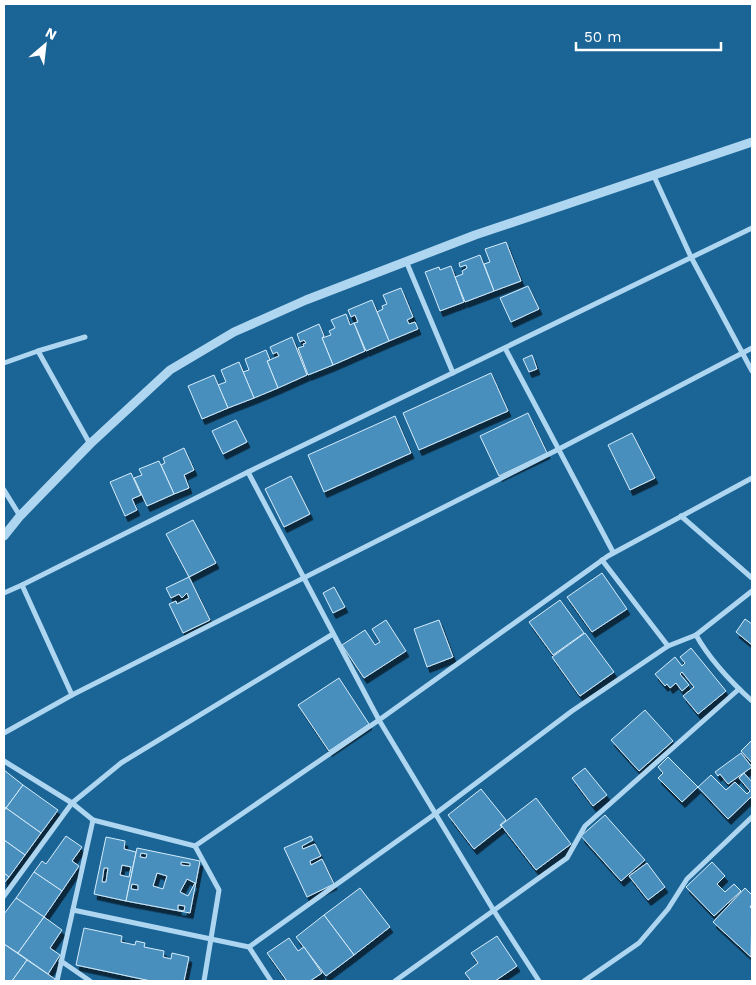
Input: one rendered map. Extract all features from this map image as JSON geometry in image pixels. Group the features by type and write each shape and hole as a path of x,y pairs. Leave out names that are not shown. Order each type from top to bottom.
{"street":[{"path":"4,536 20,516 90,444 170,370 265,317 475,235 752,142"},
{"path":"653,174 692,257 752,371"},
{"path":"4,593 22,586 248,472 752,228"},
{"path":"406,261 453,372"},
{"path":"4,363 38,350 85,337"},
{"path":"505,348 614,552"},
{"path":"4,733 72,695 559,449 752,348"},
{"path":"38,350 90,444"},
{"path":"248,472 378,720 494,911 539,981"},
{"path":"194,846 378,720 614,552 752,478"},
{"path":"4,490 20,516"},
{"path":"681,516 752,578"},
{"path":"602,560 668,646"},
{"path":"22,586 72,695"},
{"path":"249,947 435,814 572,711 668,646 696,635 752,591"},
{"path":"4,896 72,803 121,763 333,634"},
{"path":"696,635 704,648 739,689 752,701"},
{"path":"395,981 567,858 585,826 739,689"},
{"path":"4,761 72,803 93,820 194,846 219,890 204,981"},
{"path":"584,981 639,943 668,909 687,879 752,818"},
{"path":"57,981 93,820"},
{"path":"73,910 249,947 271,981"},
{"path":"61,962 90,981"}],"building":[{"path":"506,242 521,281 494,291 484,264 490,262 485,249"},
{"path":"480,255 494,291 465,302 455,277 463,274 462,271 467,268 466,265 460,267 459,263"},
{"path":"451,266 464,302 440,311 425,272 439,267 440,270"},
{"path":"528,286 539,309 511,322 500,298"},
{"path":"401,288 413,317 407,320 409,324 415,322 418,329 389,341 377,312 383,309 382,306 387,304 383,295"},
{"path":"372,300 389,341 366,351 354,323 358,322 355,315 351,317 348,310"},
{"path":"346,314 350,325 354,323 365,351 333,365 322,338 331,335 329,331 335,328 331,320"},
{"path":"319,324 324,336 322,338 333,365 308,375 298,348 306,343 304,340 300,342 297,334"},
{"path":"292,337 307,375 278,388 267,361 279,356 277,352 273,354 270,347"},
{"path":"266,350 270,360 267,361 278,388 254,398 240,365 243,372 249,370 245,359"},
{"path":"532,355 537,369 529,372 523,359"},
{"path":"239,362 254,398 228,408 218,385 226,382 221,370"},
{"path":"491,373 508,411 419,450 403,413"},
{"path":"214,375 228,408 202,419 188,386"},
{"path":"528,413 547,453 499,476 480,436"},
{"path":"395,416 411,453 324,492 308,455"},
{"path":"236,420 247,442 223,454 212,431"},
{"path":"632,433 655,478 630,490 608,445"},
{"path":"184,448 194,470 184,475 189,488 174,494 161,465 165,463 163,458"},
{"path":"159,461 174,494 147,506 134,478 142,475 139,469"},
{"path":"131,473 141,495 132,499 137,510 125,516 110,482"},
{"path":"291,476 310,514 284,527 265,489"},
{"path":"193,520 216,563 189,577 166,534"},
{"path":"602,573 627,609 592,632 567,597"},
{"path":"189,577 210,620 183,633 169,604 176,601 177,604 189,598 187,593 182,598 179,594 171,598 166,588"},
{"path":"334,587 345,607 333,613 323,593"},
{"path":"560,600 584,633 553,655 529,622"},
{"path":"745,619 752,624 752,645 736,632"},
{"path":"386,620 406,651 364,678 342,645 365,630 375,645 380,642 372,629"},
{"path":"439,620 453,657 427,667 414,629"},
{"path":"585,633 614,672 580,696 552,657"},
{"path":"691,648 726,691 698,714 683,696 694,687 682,672 680,674 689,685 682,691 676,683 670,688 667,684 665,686 655,674 675,657 682,666 685,663 680,657"},
{"path":"339,678 369,724 329,751 298,705"},
{"path":"645,710 673,741 639,771 611,740"},
{"path":"752,740 752,763 741,751"},
{"path":"741,753 752,767 728,784 720,774 718,776 715,772"},
{"path":"668,757 698,787 682,802 658,778 663,773 658,767"},
{"path":"585,768 607,795 593,806 572,778"},
{"path":"4,770 23,785 6,808 4,806"},
{"path":"744,773 752,782 752,796 728,819 698,787 711,775 726,790 735,782 747,794 750,791 739,778"},
{"path":"23,785 58,810 41,833 6,808"},
{"path":"481,789 506,820 500,825 502,827 474,849 448,815"},
{"path":"536,798 571,844 536,870 501,825"},
{"path":"6,808 41,833 25,855 4,840 4,811"},
{"path":"605,815 645,860 621,881 581,836"},
{"path":"66,836 82,847 72,861 79,866 62,891 34,872 42,861 46,864"},
{"path":"311,836 313,840 302,846 303,849 315,844 321,856 310,861 311,865 322,859 334,884 307,897 284,848"},
{"path":"106,837 125,841 124,849 136,852 126,901 94,894","holes":["122,865 131,867 129,877 120,875","104,868 108,868 106,882 102,882"]},
{"path":"4,840 25,855 9,877 4,873"},
{"path":"137,848 200,861 190,913 126,901","holes":["141,853 147,854 146,858 140,857","181,862 190,863 190,866 181,865","157,873 167,876 163,889 153,886","187,879 195,883 188,896 180,892","132,884 138,885 138,890 131,889","178,905 185,906 184,911 178,910"]},
{"path":"712,862 725,876 717,884 725,892 734,884 741,891 714,916 686,887"},
{"path":"647,863 665,887 648,900 629,876"},
{"path":"34,872 62,891 44,917 16,898"},
{"path":"4,873 9,877 4,883"},
{"path":"360,888 390,927 354,955 324,915"},
{"path":"745,888 752,895 750,907 752,909 751,957 713,922"},
{"path":"16,898 44,917 18,953 4,944 4,914"},
{"path":"324,915 354,955 326,976 296,937"},
{"path":"44,917 62,930 50,948 60,955 48,974 18,953"},
{"path":"84,928 122,936 121,942 135,945 136,941 145,943 144,947 164,951 163,957 171,959 172,953 189,957 184,981 151,981 76,965"},
{"path":"497,936 517,966 495,981 471,981 465,973 478,963 471,953"},
{"path":"289,938 298,951 304,947 322,973 310,981 287,981 267,953"},
{"path":"4,944 27,960 12,981 4,981"},
{"path":"27,960 55,979 54,981 12,981"}]}
